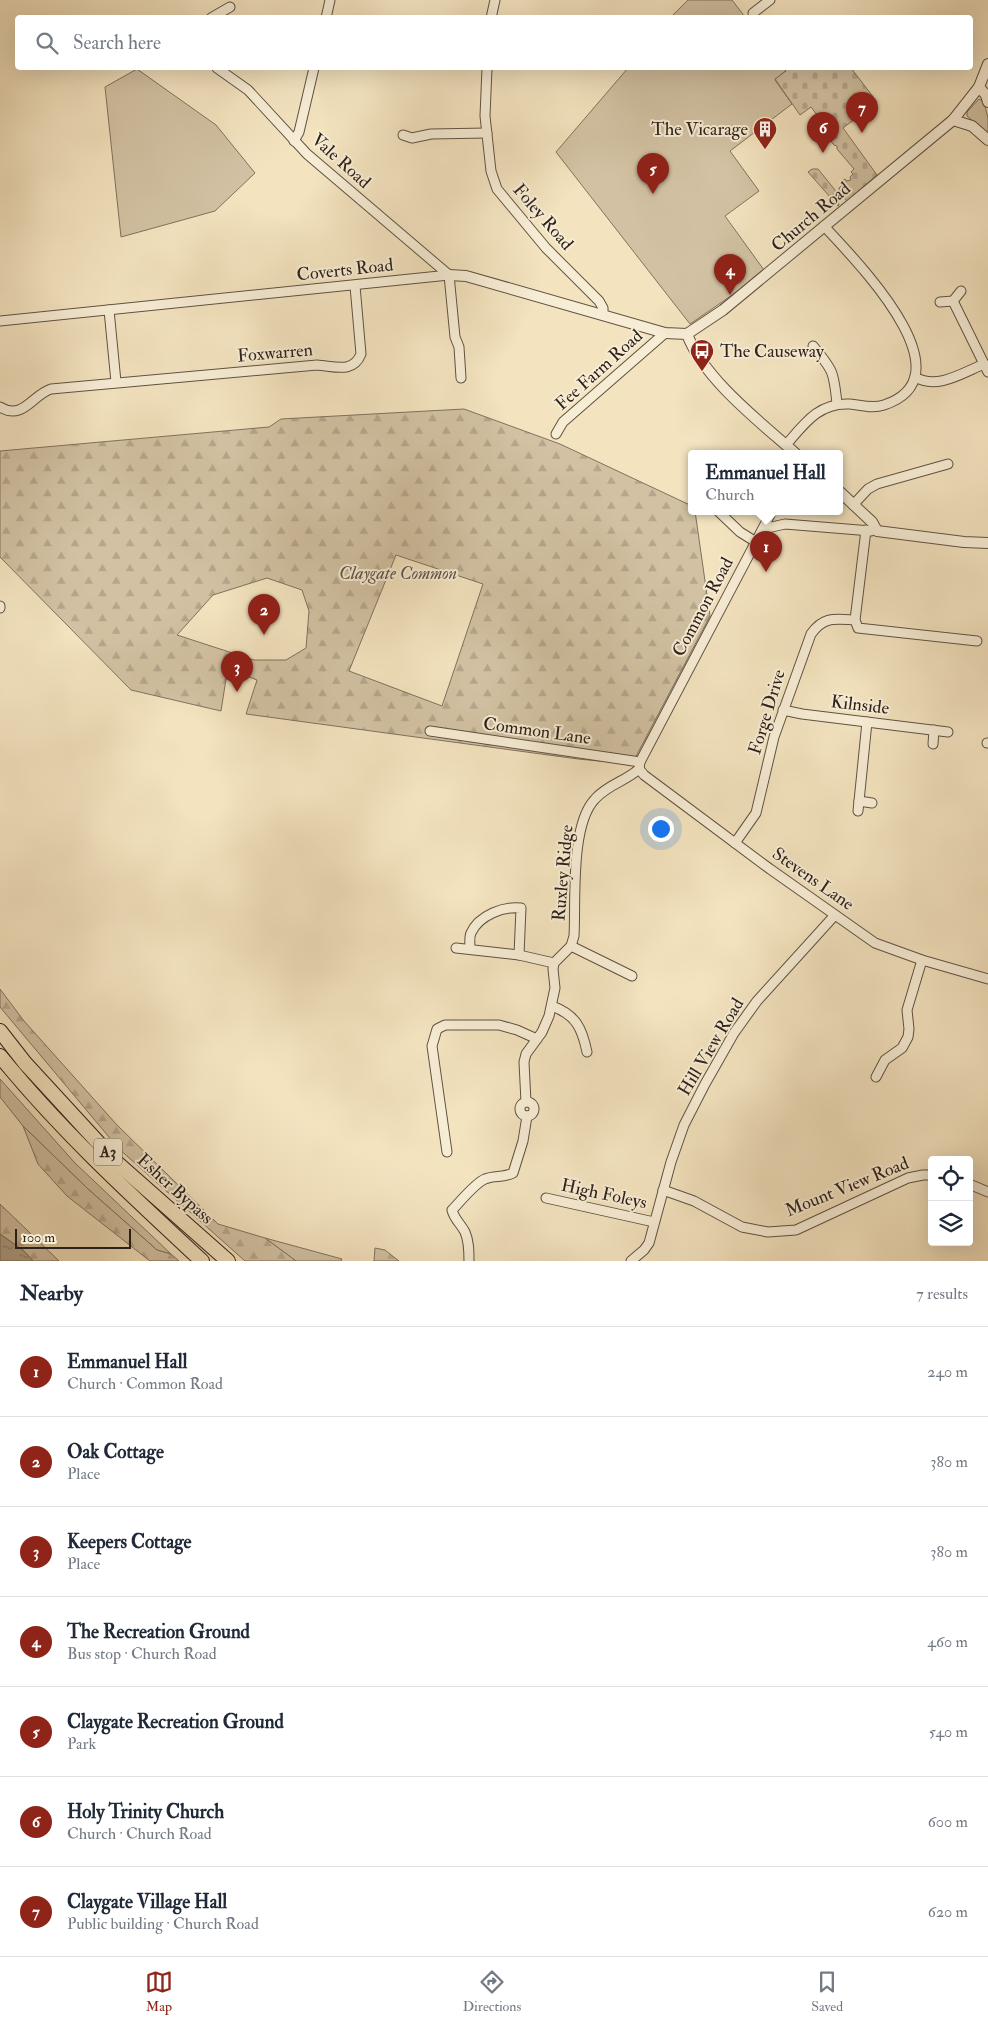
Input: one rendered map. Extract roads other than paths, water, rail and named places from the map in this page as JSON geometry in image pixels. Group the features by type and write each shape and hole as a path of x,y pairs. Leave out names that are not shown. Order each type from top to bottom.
{"highway":[{"name":"Esher Bypass","path":"0,1031 32,1071 116,1162 228,1261"},
{"name":"Esher Bypass","path":"0,1056 18,1078 106,1172 202,1261"}],"street":[{"path":"327,15 330,0"},
{"path":"492,15 494,0"},
{"path":"753,13 770,0"},
{"path":"216,15 230,7"},
{"name":"Church Road","path":"687,334 723,310 953,120 979,87 988,64"},
{"name":"Vale Road","path":"220,70 248,90 294,141 449,275"},
{"path":"294,141 299,132 314,70"},
{"name":"Foley Road","path":"487,70 487,133 491,171 497,189 546,248 600,301 603,315"},
{"path":"979,87 986,95 988,102"},
{"path":"953,120 972,126 988,140"},
{"path":"403,135 412,138 431,134 487,133"},
{"path":"786,445 816,412 837,404 881,406 901,395 915,377 915,353 901,322 879,289 824,226"},
{"path":"449,275 454,337 459,347 461,378"},
{"name":"Coverts Road","path":"0,321 449,275 466,276 665,333 687,334"},
{"name":"Foxwarren","path":"0,407 7,411 15,411 28,405 42,392 116,382 317,365 339,368 349,367 358,360 361,354 355,286"},
{"path":"940,302 953,301 961,291"},
{"path":"915,377 923,382 932,383 986,368 953,301"},
{"path":"110,310 116,382"},
{"name":"Fee Farm Road","path":"556,434 564,422 665,333"},
{"path":"687,334 695,353 706,368 792,450"},
{"path":"813,346 830,367 834,377 837,404"},
{"path":"811,359 819,353"},
{"path":"854,505 868,489 877,484 948,464"},
{"path":"843,495 872,522 855,620 858,628 977,641"},
{"path":"722,515 740,532 756,542"},
{"name":"Common Road","path":"639,766 770,515"},
{"path":"762,529 785,524 871,531 964,542 988,542"},
{"name":"Forge Drive","path":"735,843 756,813 782,710 807,644 817,626 823,622 831,619 855,620"},
{"name":"Kilnside","path":"782,710 948,732"},
{"path":"867,722 858,806 872,803"},
{"path":"933,744 934,730"},
{"name":"Common Lane","path":"430,732 639,766"},
{"name":"Stevens Lane","path":"639,766 644,775 875,943 922,960 988,979"},
{"name":"Ruxley Ridge","path":"554,963 571,946 574,936 579,839 587,810 600,793 639,766"},
{"path":"470,949 471,933 482,920 490,914 513,907 521,908 519,955"},
{"name":"Hill View Road","path":"631,1261 644,1250 649,1242 684,1125 734,1033 757,1001 835,915"},
{"name":"Ruxley Ridge","path":"571,946 632,976"},
{"path":"456,948 519,955 554,963 555,988 552,1006 542,1032 526,1054 524,1062 526,1102 533,1107 532,1113 527,1116 523,1141 513,1173 507,1176 495,1176 482,1180 452,1210 465,1232 469,1261"},
{"path":"876,1077 885,1060 902,1048 908,1037 910,1029 907,1010 922,960"},
{"path":"552,1006 562,1010 579,1025 587,1052"},
{"path":"448,1152 432,1046 437,1029 445,1025 499,1025 517,1030 537,1039"},
{"name":"Mount View Road","path":"663,1190 694,1201 742,1227 768,1232 796,1230 908,1178 928,1175"},
{"path":"973,1186 988,1192"},
{"name":"High Foleys","path":"546,1198 654,1222"}],"water":[{"path":"0,1234 24,1251 33,1261 0,1261"}],"place":[{"name":"Claygate Village Hall","path":"862,133"},
{"name":"The Vicarage","path":"765,150"},
{"name":"Holy Trinity Church","path":"823,153"},
{"name":"Claygate Recreation Ground","path":"653,194"},
{"name":"The Recreation Ground","path":"730,295"},
{"name":"The Causeway","path":"702,372"},
{"name":"Emmanuel Hall","path":"766,572"},
{"name":"Oak Cottage","path":"264,635"},
{"name":"Keepers Cottage","path":"237,692"}],"park label":[{"name":"Claygate Common","path":"398,573"}]}
